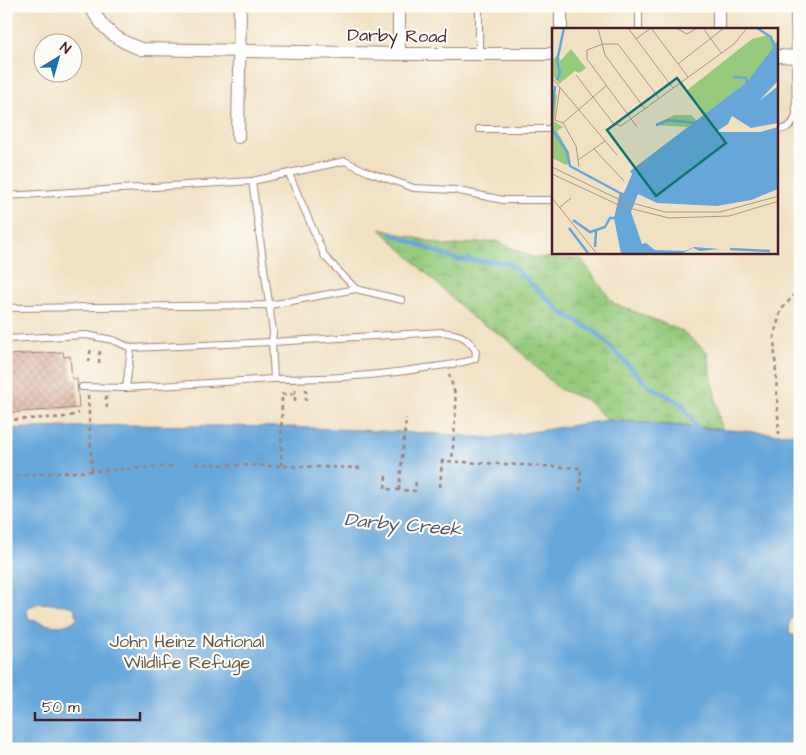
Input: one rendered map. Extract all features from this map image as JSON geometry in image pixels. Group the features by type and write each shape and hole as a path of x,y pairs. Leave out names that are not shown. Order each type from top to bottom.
{"street":[{"name":"Darby Road","path":"90,6 112,35 141,49 478,55 552,54"},
{"path":"238,137 240,6"},
{"path":"399,6 399,54"},
{"path":"560,28 561,6"},
{"path":"719,6 719,28"},
{"path":"778,56 797,57"}],"lane":[{"path":"478,55 479,6"},
{"path":"639,28 640,6"},
{"path":"778,130 791,126 796,115 797,57 794,6"},
{"path":"479,129 552,129"},
{"path":"6,196 252,181 345,161 368,172 414,188 454,190 503,200 552,200"},
{"path":"289,174 325,257 356,289"},
{"path":"252,181 273,332 274,378"},
{"path":"6,307 270,306 356,289 402,300"},
{"path":"6,339 92,336 113,340 131,348 442,332 459,334 471,343 476,351 475,359 404,372 126,388 85,387"},
{"path":"126,388 131,348"}],"path":[{"path":"779,434 774,336 782,310 800,288"},
{"path":"89,362 92,336"},
{"path":"98,363 100,337"},
{"path":"447,365 455,394 456,407 452,461"},
{"path":"306,378 306,405"},
{"path":"295,379 295,405"},
{"path":"85,387 92,471"},
{"path":"281,466 282,394 295,394"},
{"path":"6,420 67,417 79,413"},
{"path":"399,490 406,418"},
{"path":"440,487 442,461 580,468 580,495"},
{"path":"196,464 364,468"},
{"path":"8,476 173,466"},
{"path":"386,476 385,489 414,491 416,479"}],"green space":[{"path":"380,229 448,246 496,241 531,257 581,259 613,303 682,331 707,352 721,429 607,420 587,400 559,389 506,338 473,318"},
{"path":"800,264 800,433 797,433"}],"water":[{"name":"Darby Creek","path":"607,420 779,434 800,433 800,617 790,619 789,634 800,637 800,749 6,749 6,429 128,425 290,427 492,438","holes":["39,603 66,605 75,608 77,618 66,625 53,626 28,618 27,608"]}],"building":[{"path":"63,352 64,357 70,356 72,379 77,379 79,408 6,413 6,355"}],"waterway":[{"path":"392,234 454,259 509,263 564,314 596,332 648,385 682,404 697,428 698,434"}],"park label":[{"name":"John Heinz National Wildlife Refuge","path":"187,651"}]}
